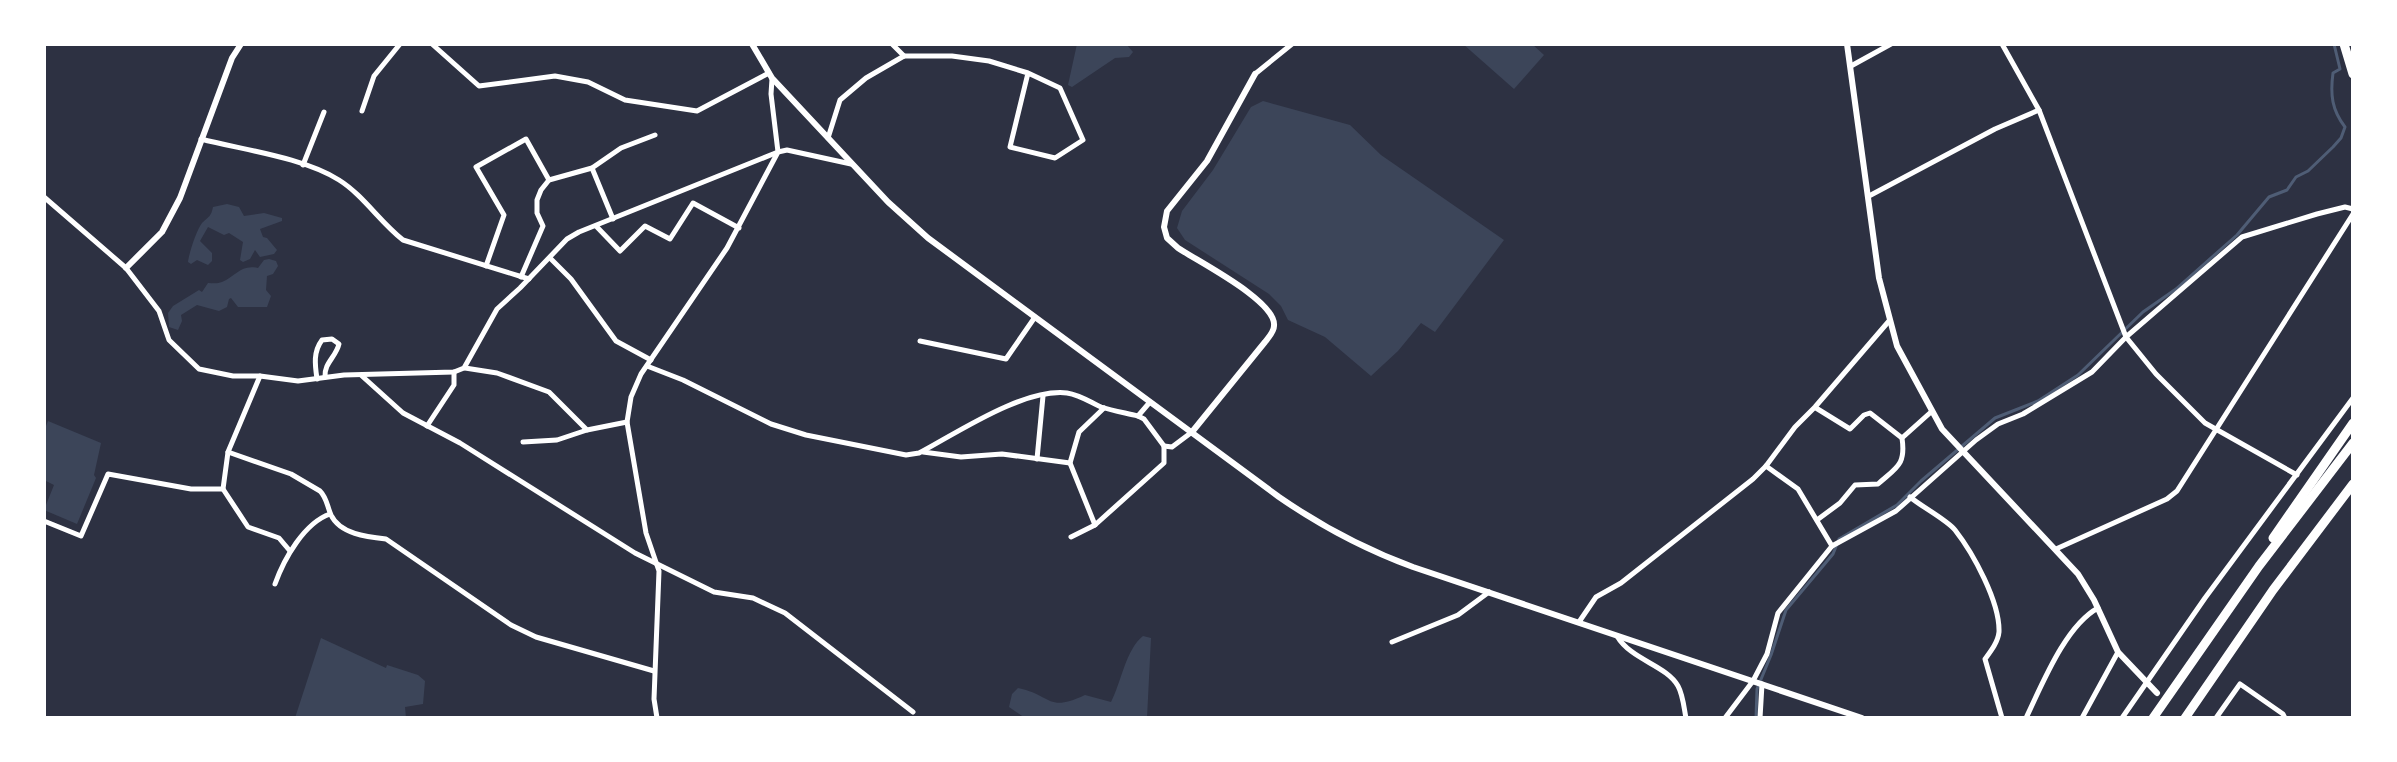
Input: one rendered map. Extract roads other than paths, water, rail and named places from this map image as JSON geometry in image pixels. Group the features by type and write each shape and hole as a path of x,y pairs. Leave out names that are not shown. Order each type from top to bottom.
{"highway":[{"path":"2344,44 2353,74"},
{"path":"2259,566 2283,522 2353,423"},
{"path":"2153,718 2259,566 2353,443"},
{"path":"2185,718 2264,603 2353,484"}],"street":[{"path":"126,268 162,232 170,219 232,58 241,44"},
{"path":"362,111 374,76 400,44"},
{"path":"432,44 479,86 555,76 588,82 625,100 697,111 771,76"},
{"path":"752,44 771,76 888,202 928,238 1303,514 1376,554 1862,718"},
{"path":"892,44 904,56"},
{"path":"1164,446 1172,447 1192,432 1274,329 1268,309 1178,248 1167,238 1164,227 1167,211 1207,161 1255,74 1292,44"},
{"path":"1847,44 1879,278 1897,346 1931,412 1961,450 2078,574 2118,652 2157,693"},
{"path":"1851,66 1891,44"},
{"path":"2002,44 2039,110 2124,334 2198,417 2297,475"},
{"path":"828,138 840,100 866,78 904,56 952,56 989,61 1028,73 1060,88 1083,140 1055,158 1010,147 1028,73"},
{"path":"657,718 654,671 658,565 646,533 627,422 635,387 739,228 778,152 771,76"},
{"path":"1869,196 1995,129 2039,110"},
{"path":"303,165 324,112"},
{"path":"521,277 543,226 537,213 537,200 549,180 592,168 621,148 655,135"},
{"path":"201,139 303,165 341,182 403,240 529,279"},
{"path":"486,266 504,215 476,167 526,139 549,180"},
{"path":"464,368 497,309 567,239 778,152 787,150 852,164"},
{"path":"592,168 613,219"},
{"path":"44,197 126,268 159,311 169,340 199,369 233,376 298,381 325,377 454,372 464,368 497,373 549,392 587,430"},
{"path":"596,226 620,251 645,226 670,239 693,203 739,228"},
{"path":"1760,718 1758,683 1778,613 1833,545 1896,511 1961,450 1998,424 2044,403 2092,372 2124,334 2242,237 2345,207 2353,212 2187,478 2167,499 2056,549"},
{"path":"550,258 571,279 616,341 649,363 771,424 806,435 906,455 922,452 1001,411 1043,396 1069,393 1144,419 1164,446 1164,463 1095,525 1071,537"},
{"path":"920,341 1006,359 1035,317"},
{"path":"1579,622 1596,597 1621,583 1766,466 1795,427 1889,321"},
{"path":"317,379 315,361 319,345 322,340 332,339 339,344 326,365 325,377"},
{"path":"427,426 454,385 454,372"},
{"path":"260,376 228,452 223,489 248,527 279,538 290,551"},
{"path":"361,376 403,413 658,565 714,592 769,603 913,712"},
{"path":"1037,459 1043,396"},
{"path":"2122,718 2353,398"},
{"path":"1138,416 1150,402"},
{"path":"1815,407 1850,429 1870,413 1902,438 1905,456 1878,484 1855,485 1840,503 1817,520"},
{"path":"1095,525 1070,463 1079,432 1105,408"},
{"path":"1902,438 1931,412"},
{"path":"523,442 557,440 627,422"},
{"path":"228,452 291,474 320,491 330,514 343,527 364,537 389,540 511,625 536,637 654,671"},
{"path":"922,452 961,457 1002,454 1070,463"},
{"path":"1766,466 1798,489 1833,545"},
{"path":"44,521 81,536 108,474 191,489 223,489"},
{"path":"1910,497 1956,531 1992,597 1999,632 1985,659 2002,718"},
{"path":"275,584 290,551 321,518 330,514"},
{"path":"1392,642 1458,615 1489,592"},
{"path":"2026,718 2073,632 2088,614 2098,608"},
{"path":"1617,635 1627,648 1674,680 1680,690 1686,718"},
{"path":"2082,718 2118,652"},
{"path":"1725,718 1758,683"},
{"path":"2216,718 2240,684 2285,718"}],"waterway":[{"path":"1756,718 1757,689 1786,610 1833,554 1839,539 1897,505 1995,418 2038,401 2078,375 2143,312 2176,289 2237,235 2269,197 2287,190 2296,177 2308,171 2341,138 2345,127 2337,114 2332,95 2333,73 2340,69 2334,44"}]}
